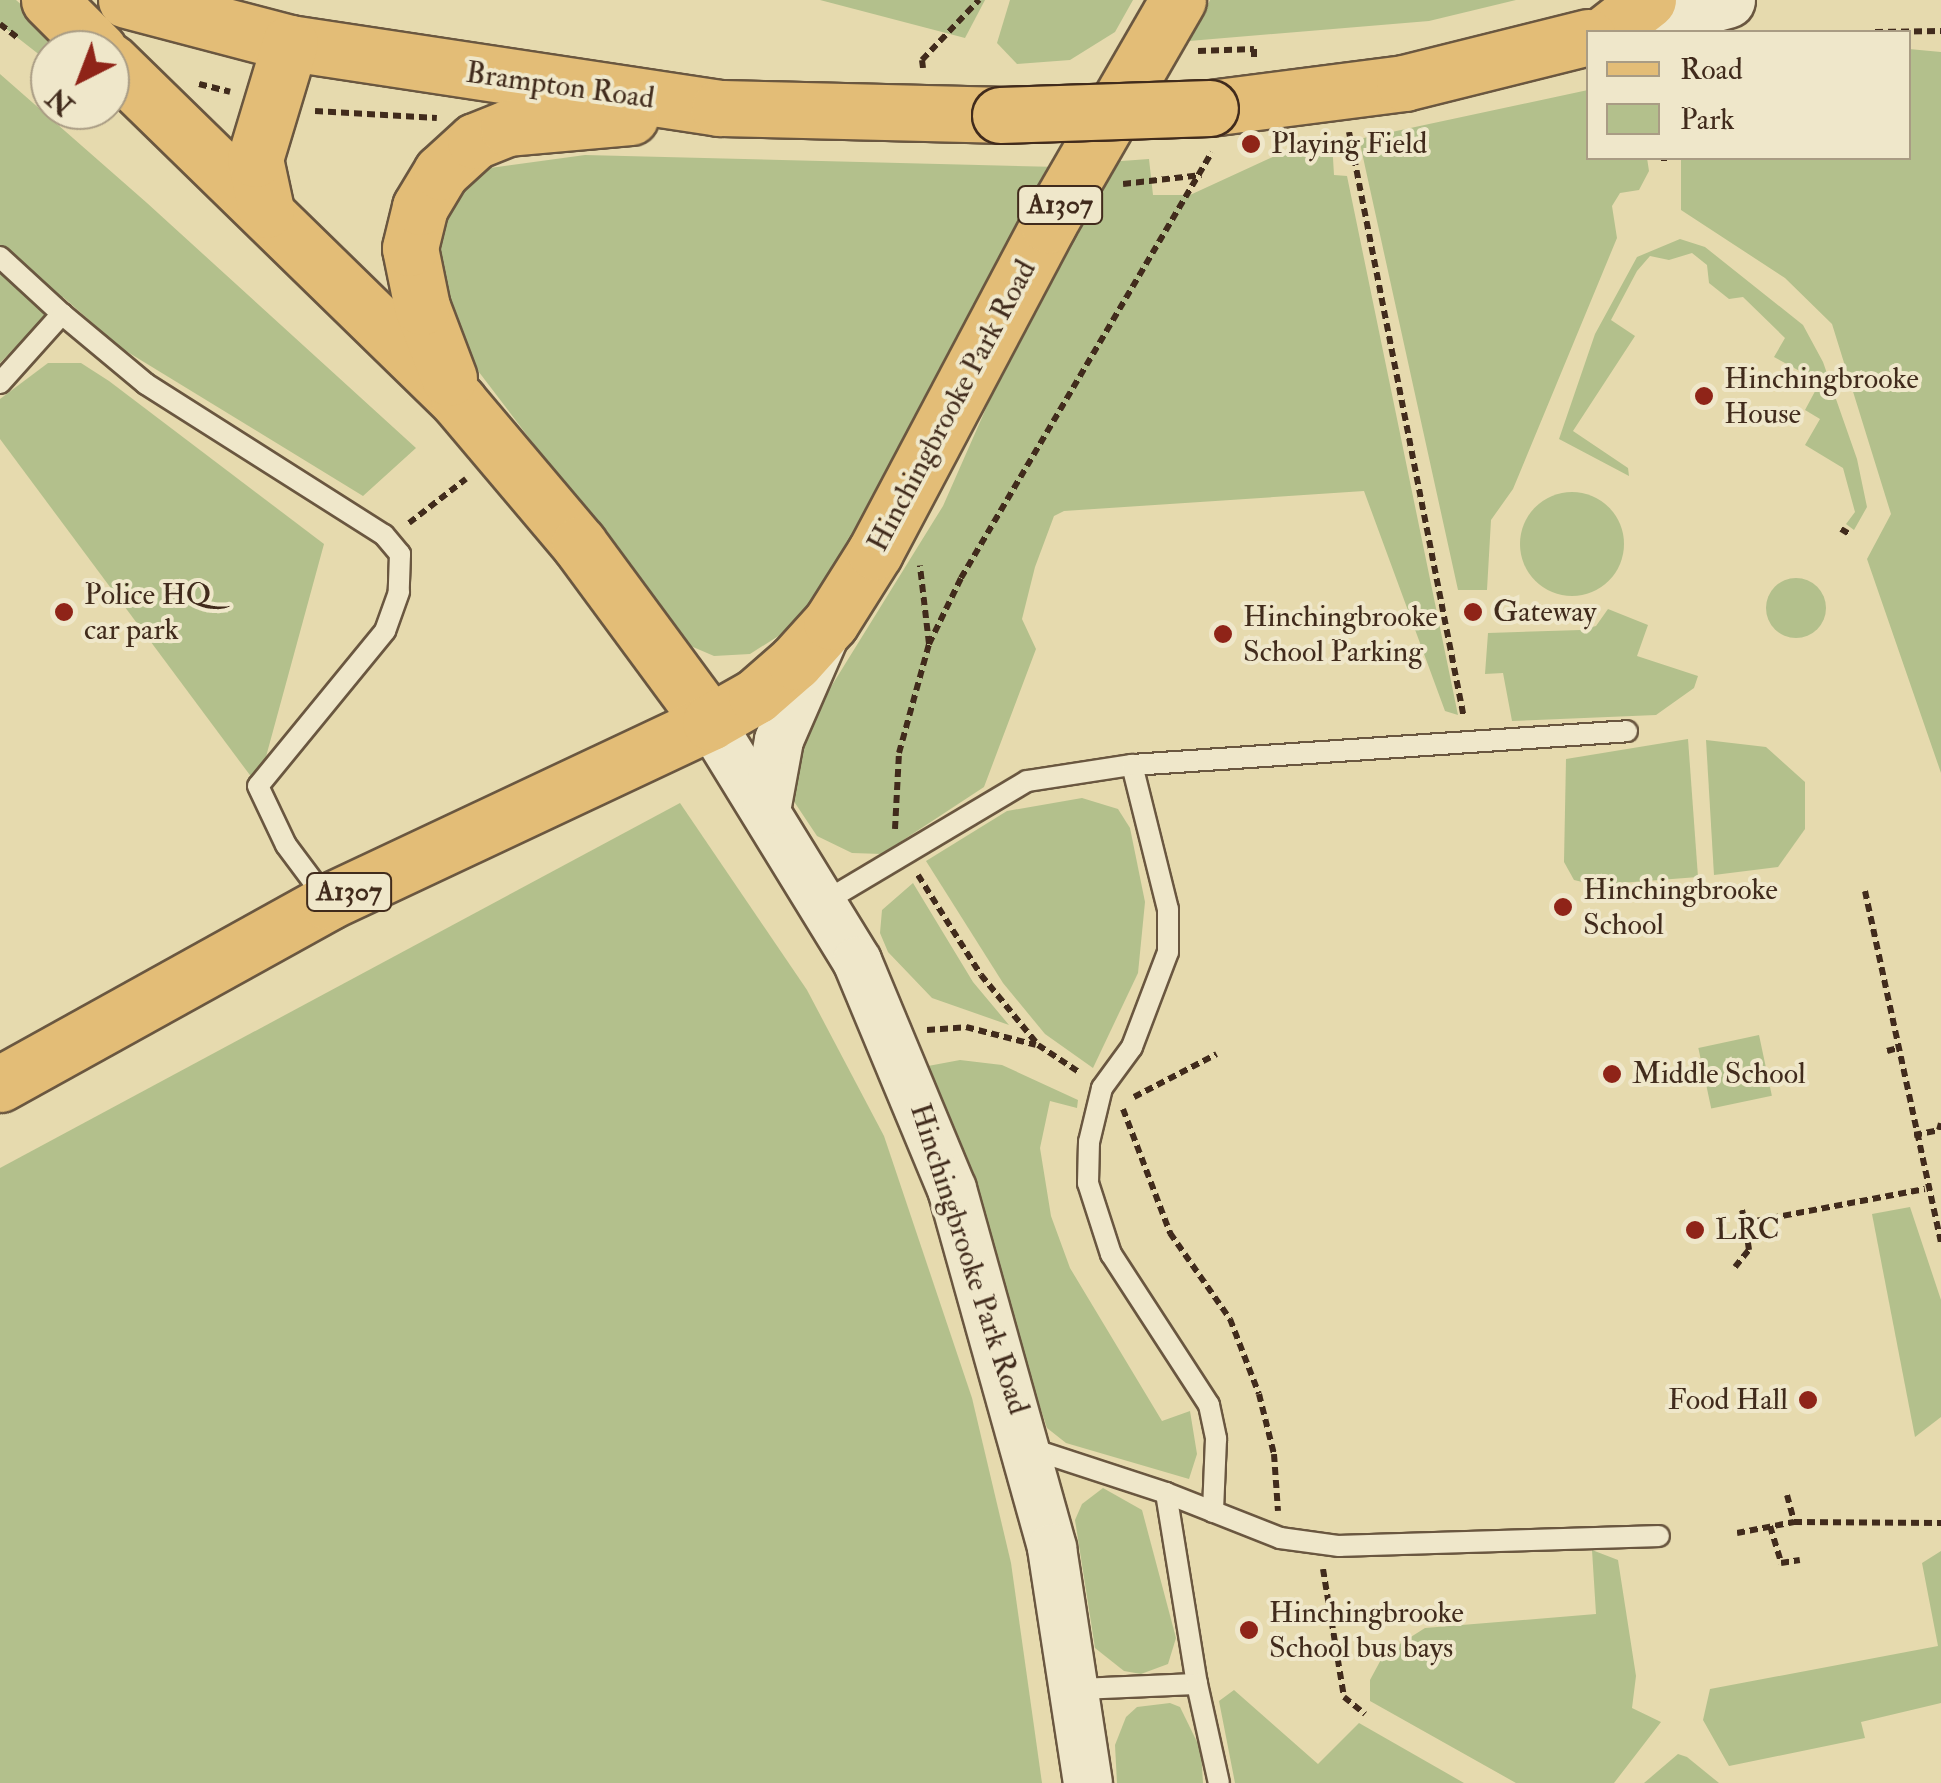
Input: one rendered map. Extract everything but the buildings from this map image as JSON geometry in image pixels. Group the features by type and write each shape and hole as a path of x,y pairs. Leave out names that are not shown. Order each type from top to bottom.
{"main road":[{"path":"49,0 79,30"},
{"name":"Brampton Road","path":"126,0 290,43 719,108 1213,125 1404,83 1586,33"},
{"path":"1615,25 1728,0"},
{"name":"Hinchingbrooke Park Road","path":"459,402 580,544 710,722 756,696 831,622 1179,26"},
{"path":"266,210 256,159 290,43"},
{"path":"130,80 459,402"},
{"path":"459,402 422,307 410,248 420,208 441,172 475,141 508,128 719,108"},
{"name":"A1307","path":"0,1084 328,902 710,722"}],"street":[{"path":"766,810 778,740 831,622"},
{"name":"Hinchingbrooke Park Road","path":"710,722 824,902 894,1043 952,1189 1029,1448 1078,1688 1088,1783"}],"lane":[{"path":"0,258 159,393 384,535 400,554 399,592 385,631 258,786 286,845 328,902"},
{"path":"0,383 62,314"},
{"path":"824,902 1027,781 1132,764 1626,731"},
{"path":"1132,764 1168,909 1168,952 1132,1047 1102,1088 1088,1142 1098,1227 1209,1405 1216,1439 1213,1512"},
{"path":"1029,1448 1166,1493 1280,1538 1317,1543 1659,1536"},
{"path":"1166,1493 1198,1684 1218,1754 1219,1783"},
{"path":"1078,1688 1198,1684"}],"path":[{"path":"922,60 979,0"},
{"path":"1179,26 1254,49"},
{"path":"1911,31 1941,31"},
{"path":"296,108 444,119"},
{"path":"1213,125 1202,175 961,578 930,644 899,752 895,829 904,854 982,975 1038,1045 1102,1088 1124,1110 1170,1232 1230,1319 1258,1394 1274,1454 1280,1538"},
{"path":"1348,126 1464,700 1464,742"},
{"path":"1108,186 1202,175"},
{"path":"384,535 475,472"},
{"path":"1840,529 1850,536"},
{"path":"919,558 930,644"},
{"path":"1866,892 1925,1188 1941,1244"},
{"path":"894,1043 940,1025 1038,1045"},
{"path":"1887,1051 1898,1048"},
{"path":"1124,1110 1136,1094 1217,1054"},
{"path":"1914,1135 1940,1128"},
{"path":"1745,1223 1925,1188"},
{"path":"1735,1266 1749,1250 1742,1210"},
{"path":"1787,1495 1794,1522"},
{"path":"1738,1533 1794,1522 1941,1523"},
{"path":"1770,1526 1781,1564 1800,1560"},
{"path":"1317,1543 1344,1697 1365,1714"}],"green space":[{"path":"0,0 16,0 50,30 30,30 30,47 0,24"},
{"path":"820,0 985,0 965,38"},
{"path":"1010,0 1133,0 1115,32 1070,60 1017,64 997,43"},
{"path":"1210,0 1516,0 1429,21 1189,41"},
{"path":"1911,49 1941,52 1941,773 1867,559 1891,514 1832,324 1785,278 1681,210 1681,160 1911,160"},
{"path":"0,74 30,100 30,130 64,130 416,448 363,496 121,348 63,297 0,363"},
{"path":"1586,90 1586,160 1647,160 1649,171 1639,190 1620,193 1612,206 1617,238 1513,489 1491,520 1487,590 1458,590 1359,139"},
{"path":"1332,141 1334,175 1347,176 1458,715 1445,711 1364,491 1064,511 1054,516 1035,567 1022,619 1036,649 984,787 882,854 852,853 817,836 793,800 798,751 816,711 943,506 1094,163 1149,159 1153,195 1190,195 1277,155"},
{"path":"585,155 1059,167 873,535 791,628 750,654 714,656 686,644 453,338 436,243 443,213 475,170"},
{"path":"1680,239 1705,247 1803,325 1823,362 1857,459 1867,507 1854,530 1846,524 1855,512 1843,468 1805,445 1820,419 1805,410 1820,382 1774,357 1785,338 1743,297 1729,299 1709,283 1707,265 1692,253 1669,260 1650,256 1637,271 1611,320 1635,336 1573,431 1628,468 1629,476 1559,439 1595,334 1637,257"},
{"path":"48,363 81,363 109,381 324,544 258,786 0,439 0,399"},
{"path":"1572,492 1592,496 1609,507 1620,524 1624,544 1620,564 1609,581 1592,592 1572,596 1552,592 1535,581 1524,564 1520,544 1524,524 1535,507 1552,496"},
{"path":"1796,578 1817,587 1826,608 1817,629 1796,638 1775,629 1766,608 1775,587"},
{"path":"1608,609 1648,625 1637,656 1698,676 1694,688 1656,715 1512,721 1503,673 1485,674 1488,633 1581,630 1596,626"},
{"path":"1688,739 1698,877 1595,885 1574,880 1564,862 1566,759"},
{"path":"1706,740 1766,747 1805,782 1805,829 1778,867 1714,875"},
{"path":"1082,798 1118,809 1130,828 1145,902 1138,973 1093,1068 1045,1034 1003,983 926,861 1007,811"},
{"path":"680,803 807,990 884,1136 972,1398 1011,1563 1042,1783 0,1783 0,1168"},
{"path":"913,883 973,982 1009,1025 932,998 888,952 880,933 882,910"},
{"path":"1759,1035 1772,1096 1711,1109 1698,1048"},
{"path":"960,1060 1002,1065 1078,1100 1077,1108 1050,1101 1040,1148 1051,1216 1070,1268 1162,1421 1190,1411 1197,1454 1189,1479 1066,1443 1047,1428 928,1066"},
{"path":"1910,1207 1941,1300 1941,1417 1915,1437 1872,1214"},
{"path":"1103,1488 1142,1510 1176,1638 1168,1664 1141,1674 1124,1671 1095,1648 1075,1520 1082,1504"},
{"path":"1592,1550 1618,1560 1636,1676 1632,1708 1661,1722 1614,1783 1516,1783 1370,1701 1370,1680 1384,1654 1425,1628 1596,1614"},
{"path":"1941,1551 1941,1703 1861,1722 1865,1738 1729,1766 1703,1720 1710,1689 1938,1646 1922,1563"},
{"path":"1234,1690 1318,1764 1359,1723 1464,1783 1235,1783 1219,1701"},
{"path":"1170,1703 1180,1707 1201,1750 1203,1783 1117,1783 1115,1745 1126,1717 1137,1707"},
{"path":"1678,1754 1687,1757 1719,1783 1644,1783"}],"place":[{"name":"Playing Field","path":"1251,144"},
{"name":"Hinchingbrooke House","path":"1704,396"},
{"name":"Police HQ car park","path":"64,612"},
{"name":"Gateway","path":"1473,612"},
{"name":"Hinchingbrooke School Parking","path":"1223,634"},
{"name":"Hinchingbrooke School","path":"1563,907"},
{"name":"Middle School","path":"1612,1074"},
{"name":"LRC","path":"1695,1230"},
{"name":"Food Hall","path":"1808,1400"},
{"name":"Hinchingbrooke School bus bays","path":"1249,1630"}]}
